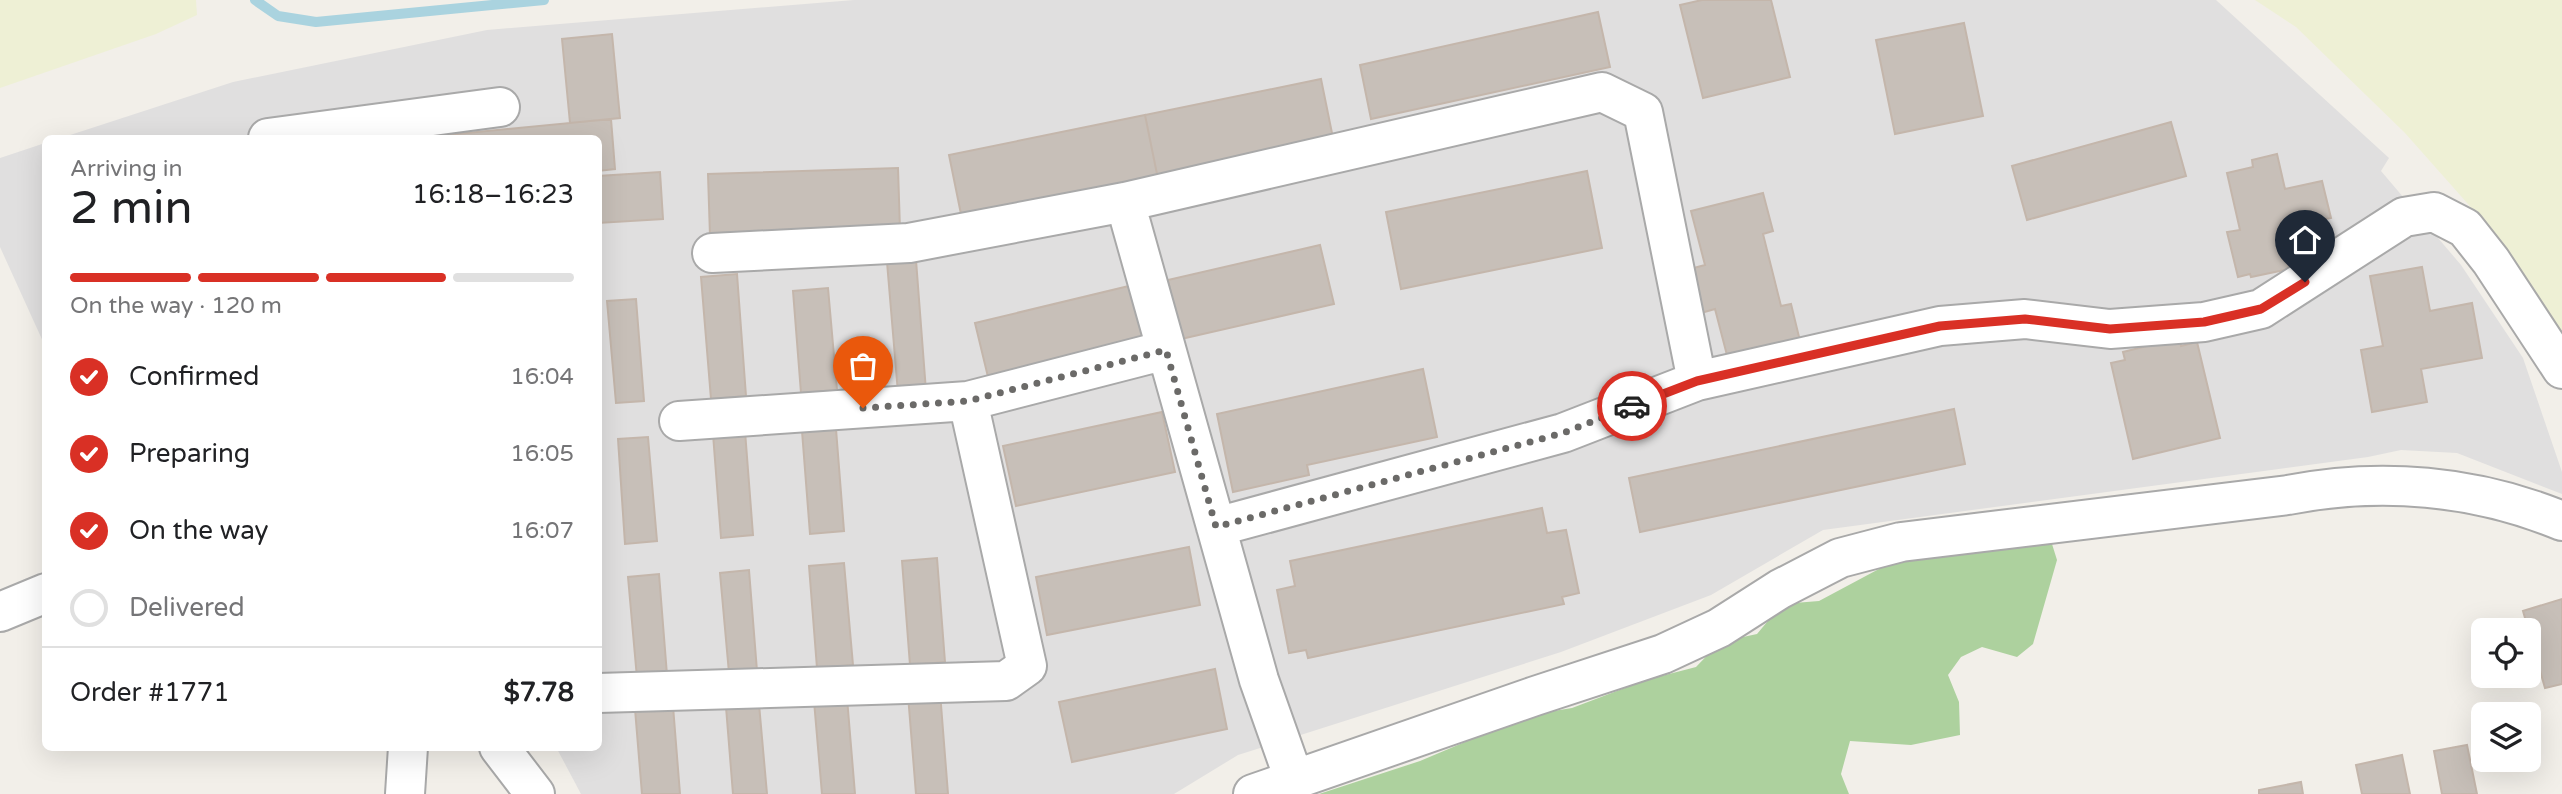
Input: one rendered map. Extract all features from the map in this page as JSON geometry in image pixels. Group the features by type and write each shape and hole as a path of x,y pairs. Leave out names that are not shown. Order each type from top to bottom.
{"street":[{"path":"712,253 909,243 1125,202 1602,92 1643,112 1697,381"},
{"path":"290,135 500,107"},
{"path":"1125,202 1259,680 1294,779"},
{"path":"1216,527 1563,433 1697,381 1940,326 2025,319 2110,329 2204,322 2261,309 2403,217 2434,212 2465,228 2491,261 2562,369"},
{"path":"679,421 968,401 1166,350"},
{"path":"602,693 1006,681 1027,666 968,401"},
{"path":"1253,794 1663,654 1719,628 1780,589 1840,558 1901,542 2288,495 2323,488 2379,484 2489,496 2562,521"},
{"path":"0,612 42,595"},
{"path":"405,794 408,751"},
{"path":"502,751 535,794"}],"shaded area":[{"path":"854,0 2216,0 2389,158 2381,171 2461,265 2523,358 2562,472 2562,494 2457,453 2401,450 2368,457 1823,530 1711,595 1561,652 1238,755 1174,794 581,794 558,751 602,751 602,135 70,135 233,82 487,30"},
{"path":"42,144 42,339 0,247 0,158"}],"green space":[{"path":"0,0 196,0 197,15 156,34 0,88"},
{"path":"2255,0 2562,0 2562,343 2507,248 2405,133 2296,27"},
{"path":"2052,544 2057,560 2033,644 2017,657 1982,647 1961,657 1948,675 1959,702 1960,735 1911,745 1850,741 1841,774 1849,794 1319,794 1420,761 1529,715 1572,708 1646,680 1696,667 1720,642 1757,634 1782,604 1819,601 1892,562"}],"building":[{"path":"1702,0 1771,0 1790,77 1703,98 1680,5"},
{"path":"1598,12 1610,67 1371,119 1360,65"},
{"path":"1964,23 1983,116 1895,134 1876,40"},
{"path":"612,34 620,118 570,123 562,39"},
{"path":"1321,79 1334,143 1158,179 1145,115"},
{"path":"1145,115 1158,179 962,219 949,155"},
{"path":"611,119 615,169 602,171 602,135 447,135"},
{"path":"2171,122 2186,176 2027,220 2012,166"},
{"path":"2277,154 2285,189 2322,181 2331,218 2325,219 2329,238 2306,244 2307,248 2286,253 2289,269 2238,277 2227,232 2240,230 2227,173 2253,167 2252,160"},
{"path":"898,168 900,230 710,236 708,174"},
{"path":"1587,171 1602,248 1401,289 1386,212"},
{"path":"660,172 663,219 602,223 602,176"},
{"path":"1763,193 1773,231 1763,234 1781,306 1791,304 1800,341 1728,359 1715,309 1701,313 1690,269 1705,265 1691,211"},
{"path":"1320,245 1334,304 1181,339 1168,280"},
{"path":"916,260 926,391 898,393 887,262"},
{"path":"2422,267 2430,311 2472,303 2482,358 2421,369 2427,402 2372,412 2361,350 2383,346 2370,276"},
{"path":"737,274 746,396 711,399 701,277"},
{"path":"1133,285 1147,343 989,381 975,323"},
{"path":"828,288 837,390 801,393 793,291"},
{"path":"636,299 644,401 616,403 607,301"},
{"path":"2179,338 2181,346 2197,342 2220,438 2133,459 2111,363 2125,360 2123,352"},
{"path":"1423,369 1437,437 1307,465 1309,475 1233,492 1217,414"},
{"path":"1954,409 1965,464 1640,532 1629,478"},
{"path":"1162,412 1175,472 1016,506 1003,446"},
{"path":"836,429 844,531 810,534 802,431"},
{"path":"745,431 753,535 721,538 713,434"},
{"path":"648,437 657,541 625,544 618,439"},
{"path":"1542,508 1547,533 1566,530 1579,593 1562,597 1564,604 1308,658 1306,650 1289,653 1277,590 1295,586 1290,561"},
{"path":"1189,547 1200,605 1047,635 1036,577"},
{"path":"937,558 945,662 910,665 902,561"},
{"path":"844,563 853,665 817,668 809,566"},
{"path":"749,570 757,671 729,673 720,573"},
{"path":"659,574 667,675 637,678 628,577"},
{"path":"2562,599 2562,684 2545,688 2541,674 2541,618 2525,618 2523,611"},
{"path":"1215,669 1227,729 1072,762 1059,702"},
{"path":"940,692 948,794 916,794 908,695"},
{"path":"847,698 855,794 822,794 814,701"},
{"path":"759,704 767,794 733,794 726,707"},
{"path":"673,706 680,794 642,794 635,709"},
{"path":"2467,745 2477,794 2442,794 2434,751"},
{"path":"2402,755 2410,794 2362,794 2356,765"},
{"path":"2301,782 2303,794 2259,794 2259,790"}],"waterway":[{"path":"255,0 278,16 316,22 544,0"}],"way so far":[{"path":"863,408 968,401 1166,350 1216,527 1563,433 1632,406"}],"route":[{"path":"1632,406 1697,381 1940,326 2025,319 2110,329 2204,322 2261,309 2305,282"}]}
